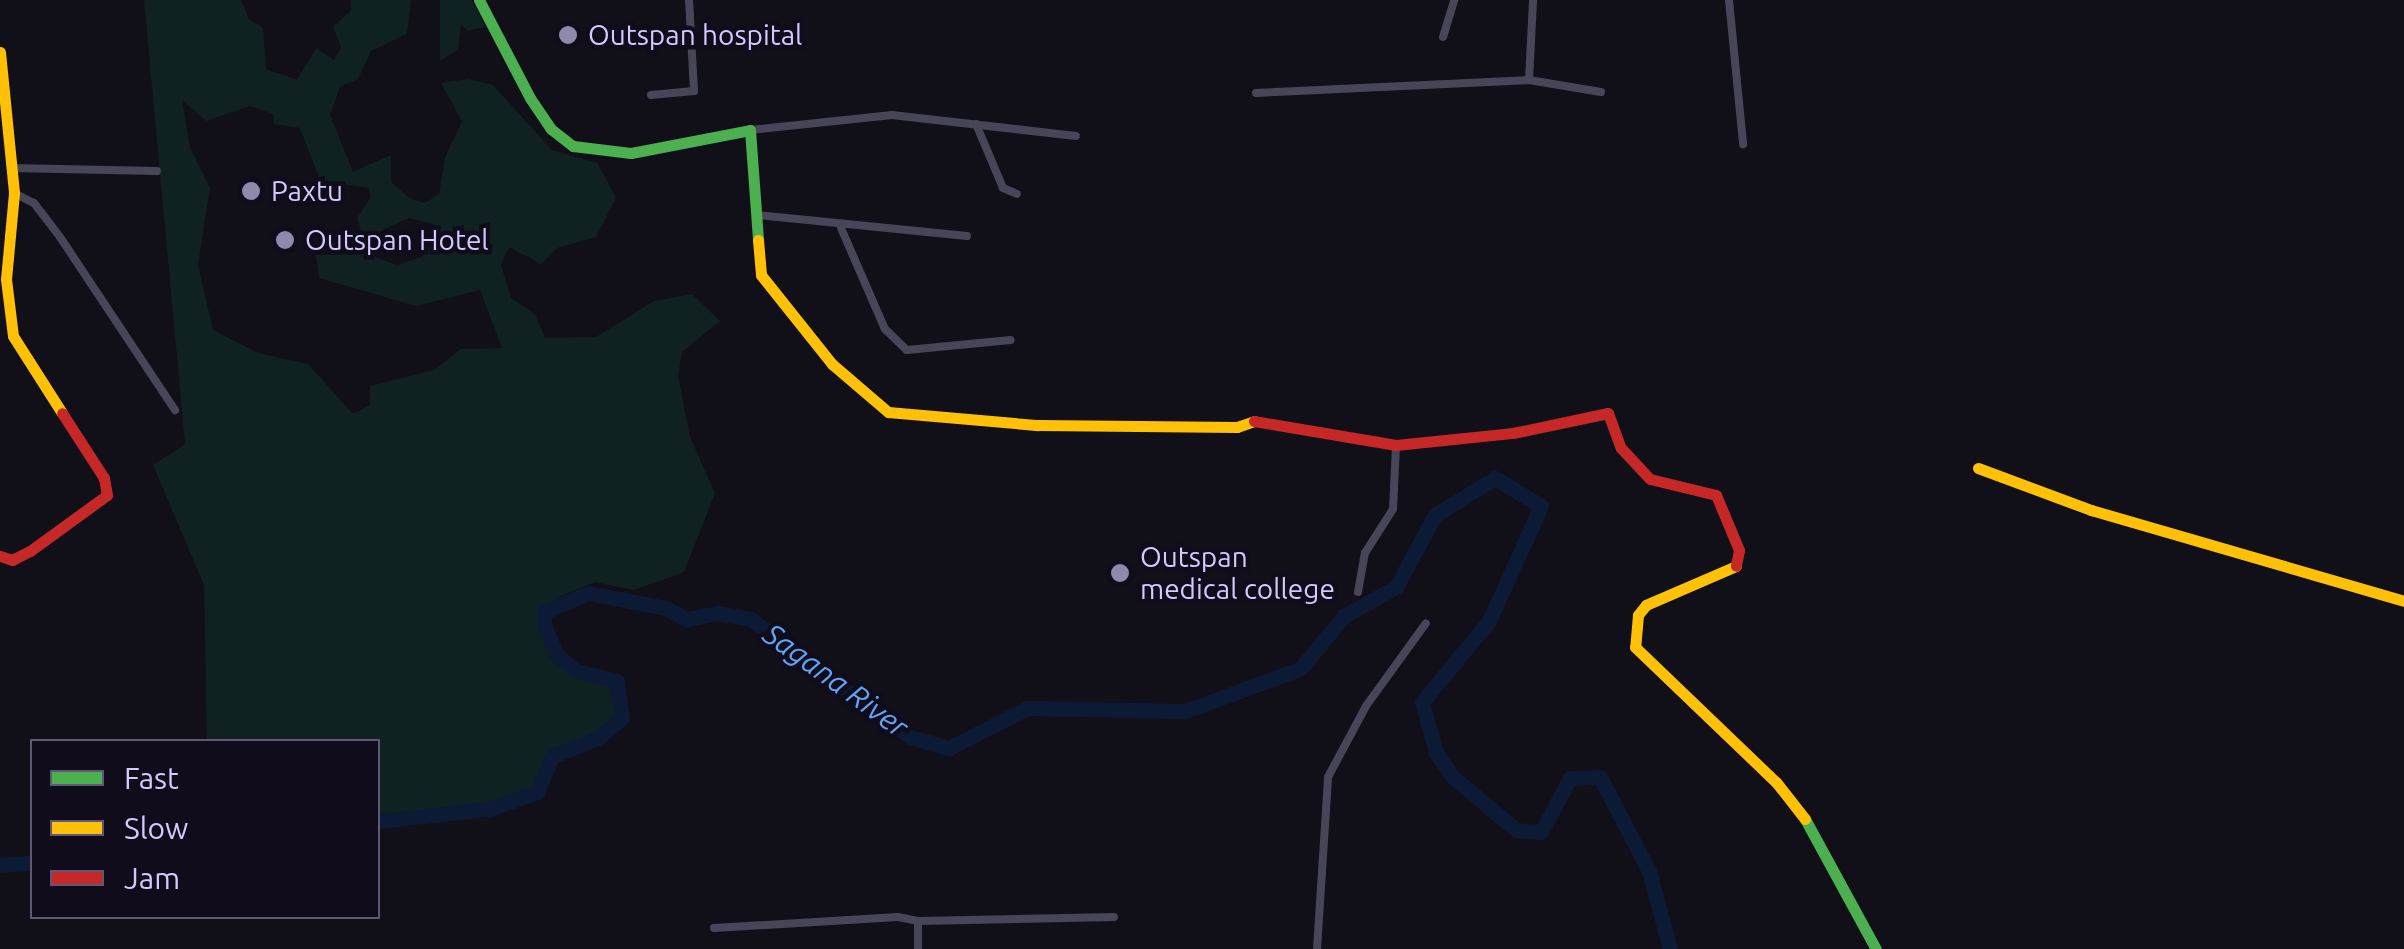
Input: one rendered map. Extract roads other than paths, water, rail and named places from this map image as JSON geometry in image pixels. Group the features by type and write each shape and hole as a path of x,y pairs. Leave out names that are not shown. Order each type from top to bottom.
{"street":[{"path":"479,0 530,98 552,129 574,146 631,153 750,130 853,116 976,124 1076,136"},
{"path":"650,95 694,91 689,0"},
{"path":"1443,37 1454,0"},
{"path":"1529,80 1533,0"},
{"path":"1730,0 1743,144"},
{"path":"0,52 14,193 4,211 13,336 104,478 107,495 30,552 12,560 0,556"},
{"path":"1256,93 1529,80 1601,92"},
{"path":"976,124 1003,188 1018,194"},
{"path":"750,130 761,275 832,364 888,412 1038,425 1237,426 1259,420 1396,445 1513,433 1608,413 1622,448 1650,479 1716,496 1737,537 1738,565 1724,577 1684,586 1646,605 1633,640 1644,661 1794,806 1876,949"},
{"path":"9,168 156,171"},
{"path":"14,193 34,203 60,237 174,410"},
{"path":"756,214 841,228 967,236"},
{"path":"841,228 885,329 906,350 1011,340"},
{"path":"1358,592 1365,553 1393,509 1396,445"},
{"path":"1978,468 2091,510 2404,602"},
{"path":"1316,949 1328,777 1366,706 1426,624"},
{"path":"714,928 836,916 918,921 1114,917"},
{"path":"918,921 918,949"}],"waterway":[{"name":"Sagana River","path":"380,821 489,809 537,792 552,756 598,738 622,718 617,681 576,671 556,654 544,624 544,612 588,593 665,608 687,619 717,613 751,619 910,737 949,748 1027,708 1185,711 1300,669 1344,616 1396,587 1435,515 1495,478 1541,506 1489,621 1422,702 1436,753 1453,777 1516,830 1541,832 1570,778 1600,777 1649,871 1670,949"},
{"name":"Sagana River","path":"0,865 30,863"}],"place":[{"name":"Outspan hospital","path":"568,35"},
{"name":"Paxtu","path":"251,191"},
{"name":"Outspan Hotel","path":"285,240"},
{"name":"Outspan medical college","path":"1120,573"}]}
